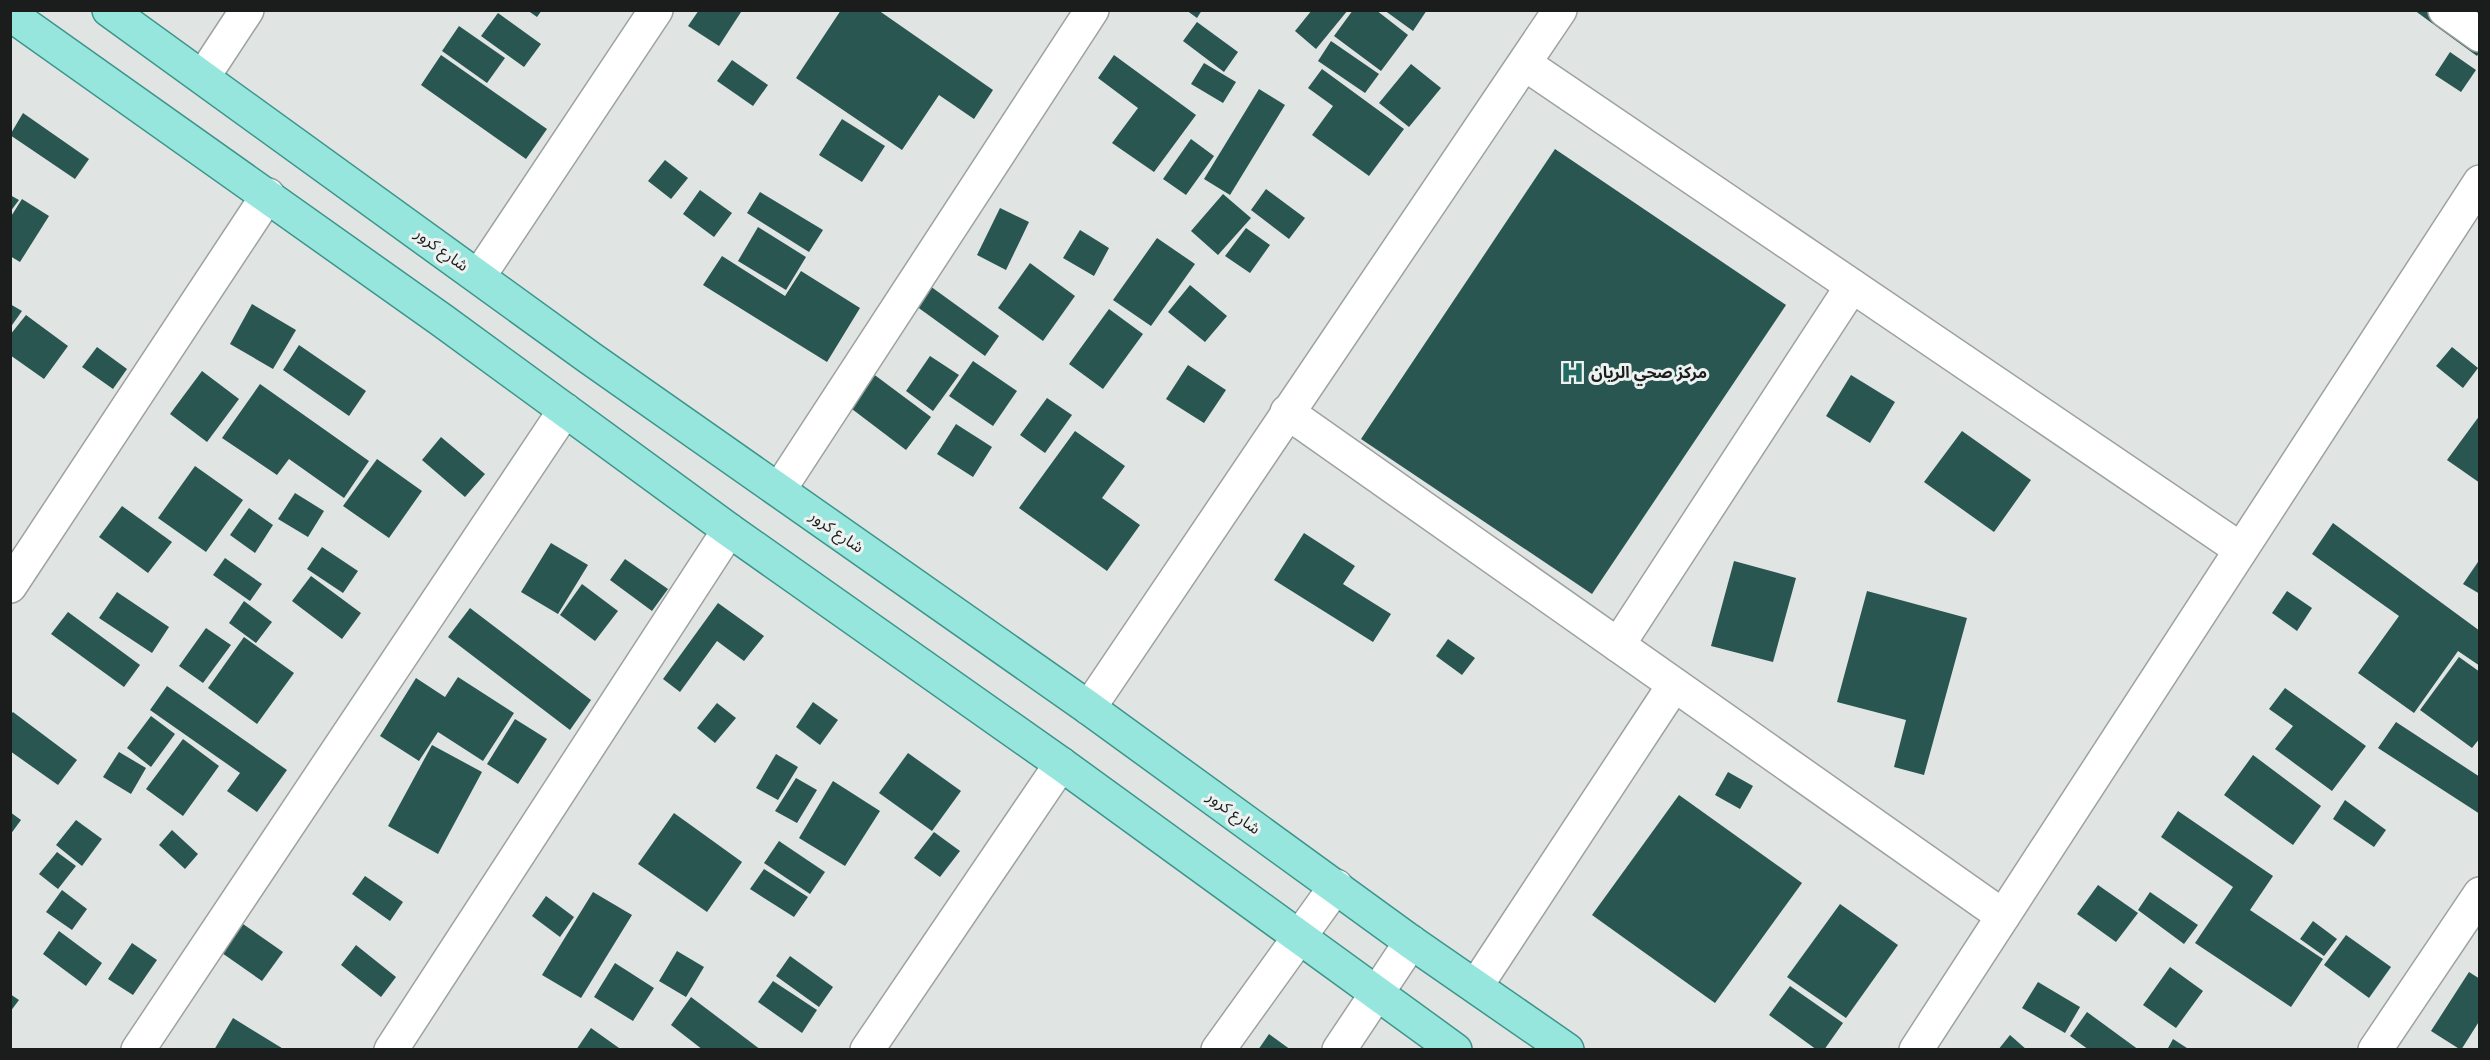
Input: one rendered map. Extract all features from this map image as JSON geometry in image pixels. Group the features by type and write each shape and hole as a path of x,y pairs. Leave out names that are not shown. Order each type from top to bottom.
{"main road":[{"name":"شارع كرور","path":"109,10 590,358 1089,708 1412,942 1567,1050"},
{"path":"10,14 268,195 729,530 1061,764 1455,1050"}],"street":[{"path":"203,77 247,10"},
{"path":"479,276 656,10"},
{"path":"779,490 1092,10"},
{"path":"1089,708 1560,10"},
{"path":"2445,10 2480,35"},
{"path":"1525,64 2240,549"},
{"path":"1916,1050 2480,182"},
{"path":"10,586 268,195"},
{"path":"1618,645 1852,286"},
{"path":"138,1050 565,410"},
{"path":"1287,412 2003,915"},
{"path":"391,1050 729,530"},
{"path":"1476,986 1674,685"},
{"path":"867,1050 1061,764"},
{"path":"1218,1050 1336,886"},
{"path":"2375,1050 2480,894"},
{"path":"1339,1050 1412,942"}],"building":[{"path":"527,10 542,10 537,17"},
{"path":"699,10 739,10 741,12 719,46 688,26"},
{"path":"841,10 878,10 993,90 974,119 939,95 902,150 796,78"},
{"path":"1186,10 1202,10 1197,18"},
{"path":"1312,10 1348,10 1316,49 1295,31"},
{"path":"1353,10 1376,10 1408,35 1381,71 1334,36"},
{"path":"1384,10 1427,10 1413,31"},
{"path":"2414,10 2467,10 2480,51 2477,56"},
{"path":"498,13 541,44 524,67 481,36"},
{"path":"1197,22 1238,52 1224,72 1183,41"},
{"path":"459,26 505,58 487,83 442,51"},
{"path":"1331,41 1379,74 1365,93 1318,61"},
{"path":"2450,52 2476,70 2461,92 2435,75"},
{"path":"441,55 547,129 526,159 421,85"},
{"path":"1114,55 1196,115 1154,172 1112,143 1138,108 1098,78"},
{"path":"732,60 768,85 753,106 717,81"},
{"path":"1204,63 1236,82 1223,103 1191,84"},
{"path":"1411,64 1441,88 1409,127 1379,103"},
{"path":"1322,69 1404,129 1369,176 1312,135 1333,106 1308,88"},
{"path":"1259,89 1285,105 1230,195 1204,179"},
{"path":"23,113 89,159 75,179 10,135"},
{"path":"842,119 885,146 862,182 819,155"},
{"path":"1191,139 1214,156 1186,195 1163,179"},
{"name":"مركز صحي الريان","path":"1555,149 1786,305 1592,594 1361,439"},
{"path":"665,160 688,178 671,199 648,181"},
{"path":"1266,189 1305,218 1289,239 1251,210"},
{"path":"700,190 732,213 714,237 683,214"},
{"path":"760,192 823,230 809,252 747,213"},
{"path":"1223,194 1251,218 1218,255 1191,231"},
{"path":"10,195 19,200 10,212"},
{"path":"22,199 49,216 20,262 10,256 10,218"},
{"path":"1000,208 1029,222 1006,270 977,255"},
{"path":"758,227 806,257 786,290 738,261"},
{"path":"1246,228 1270,245 1250,273 1225,256"},
{"path":"1080,230 1109,248 1094,276 1063,258"},
{"path":"1157,238 1195,264 1151,326 1113,300"},
{"path":"722,256 785,296 801,271 860,308 827,362 703,285"},
{"path":"1030,263 1075,296 1043,341 998,308"},
{"path":"1190,285 1227,316 1205,342 1168,312"},
{"path":"930,286 999,336 985,356 916,306"},
{"path":"10,304 22,311 10,328"},
{"path":"252,304 296,330 273,369 230,344"},
{"path":"1109,309 1143,334 1103,389 1069,364"},
{"path":"26,315 68,346 44,379 10,355 10,335"},
{"path":"299,345 366,391 349,416 283,370"},
{"path":"97,347 127,369 113,389 82,367"},
{"path":"2452,347 2478,368 2463,388 2436,366"},
{"path":"930,356 959,375 933,411 906,391"},
{"path":"973,361 1017,391 993,426 949,396"},
{"path":"1188,365 1226,390 1204,423 1166,399"},
{"path":"202,371 239,399 207,442 170,414"},
{"path":"872,373 931,417 906,450 848,406"},
{"path":"1851,375 1895,402 1870,443 1826,416"},
{"path":"260,384 369,461 344,498 289,459 277,475 222,438"},
{"path":"1047,398 1072,415 1045,453 1020,435"},
{"path":"2480,415 2480,483 2447,460"},
{"path":"956,424 992,447 973,477 937,454"},
{"path":"1075,431 1125,466 1102,498 1140,525 1107,571 1019,508"},
{"path":"1962,431 2031,480 1994,532 1924,482"},
{"path":"441,437 485,474 465,497 422,460"},
{"path":"377,459 422,491 389,538 343,506"},
{"path":"195,466 243,500 206,552 158,518"},
{"path":"295,493 324,511 308,537 278,519"},
{"path":"122,506 172,542 148,573 99,537"},
{"path":"249,508 273,525 255,553 230,535"},
{"path":"2333,523 2480,631 2480,666 2458,651 2414,713 2358,673 2399,616 2312,554"},
{"path":"1304,533 1355,566 1343,584 1391,614 1373,642 1274,580"},
{"path":"551,543 588,565 558,614 521,592"},
{"path":"322,547 358,571 343,593 307,569"},
{"path":"225,558 262,584 250,601 213,575"},
{"path":"625,559 668,589 652,611 610,580"},
{"path":"2480,559 2480,594 2463,584"},
{"path":"1734,561 1796,578 1773,662 1711,646"},
{"path":"311,576 361,613 342,639 292,601"},
{"path":"582,584 618,611 595,641 560,615"},
{"path":"1867,591 1967,618 1924,775 1894,767 1906,720 1837,702"},
{"path":"2287,591 2312,608 2297,631 2272,613"},
{"path":"117,592 169,627 152,653 99,618"},
{"path":"244,601 272,622 256,643 229,623"},
{"path":"718,603 764,636 744,661 717,641 680,692 663,679"},
{"path":"470,608 591,700 570,730 448,637"},
{"path":"68,612 140,665 124,687 51,634"},
{"path":"206,628 231,645 203,683 179,666"},
{"path":"244,637 294,673 257,724 208,688"},
{"path":"1448,639 1475,658 1462,675 1436,656"},
{"path":"2459,657 2480,672 2480,738 2472,748 2420,710"},
{"path":"458,677 514,713 483,761 438,732 419,761 380,736 416,678 445,697"},
{"path":"167,686 287,770 257,812 227,791 240,773 150,710"},
{"path":"2285,688 2366,746 2332,791 2275,749 2293,726 2269,709"},
{"path":"813,702 838,720 820,745 796,727"},
{"path":"717,703 736,718 715,743 697,728"},
{"path":"13,712 77,760 58,785 10,751 10,715"},
{"path":"151,716 175,734 151,767 127,748"},
{"path":"515,719 547,739 518,784 487,764"},
{"path":"2396,722 2480,777 2480,814 2378,748"},
{"path":"183,739 219,766 183,816 146,789"},
{"path":"432,745 482,772 438,854 388,826"},
{"path":"119,752 146,768 131,794 103,777"},
{"path":"908,753 961,791 932,831 879,793"},
{"path":"776,754 798,767 778,800 756,788"},
{"path":"2253,755 2321,806 2293,845 2224,795"},
{"path":"1728,772 1753,786 1740,809 1715,795"},
{"path":"796,778 817,790 797,823 775,811"},
{"path":"833,781 880,811 845,866 799,838"},
{"path":"1679,795 1802,883 1715,1003 1592,915"},
{"path":"2345,800 2386,830 2374,847 2333,819"},
{"path":"2178,811 2273,876 2250,910 2323,959 2291,1007 2195,943 2233,887 2161,837"},
{"path":"10,812 21,820 10,835"},
{"path":"674,813 742,862 707,912 638,864"},
{"path":"76,820 102,839 82,866 56,845"},
{"path":"172,830 198,854 185,869 159,845"},
{"path":"934,832 960,851 940,877 914,858"},
{"path":"779,841 825,872 810,894 764,863"},
{"path":"57,852 76,866 58,889 39,874"},
{"path":"764,869 808,897 794,917 750,889"},
{"path":"365,876 403,902 390,921 352,894"},
{"path":"2098,885 2138,913 2116,942 2077,914"},
{"path":"62,890 87,909 72,930 46,912"},
{"path":"593,892 632,915 581,998 542,975"},
{"path":"2150,892 2198,925 2184,944 2138,910"},
{"path":"546,896 574,917 560,937 532,916"},
{"path":"1840,904 1898,945 1846,1018 1787,977"},
{"path":"2313,921 2337,939 2324,956 2300,939"},
{"path":"243,924 283,952 262,981 222,953"},
{"path":"59,931 102,963 86,986 43,954"},
{"path":"2346,935 2391,967 2369,998 2324,965"},
{"path":"132,943 157,960 133,995 108,979"},
{"path":"356,945 396,977 381,997 341,965"},
{"path":"677,951 704,967 686,997 659,981"},
{"path":"790,956 833,987 819,1007 776,976"},
{"path":"615,963 654,988 633,1021 594,997"},
{"path":"2170,967 2203,991 2176,1028 2143,1005"},
{"path":"2469,972 2480,979 2480,1020 2461,1050 2431,1031"},
{"path":"773,981 817,1010 802,1033 758,1002"},
{"path":"2038,982 2080,1007 2065,1033 2022,1008"},
{"path":"1790,986 1843,1023 1824,1050 1817,1050 1769,1015"},
{"path":"10,994 19,1000 10,1012"},
{"path":"691,997 761,1050 703,1050 671,1025"},
{"path":"2087,1012 2139,1050 2089,1050 2070,1036"},
{"path":"233,1018 285,1050 214,1050"},
{"path":"591,1028 619,1048 617,1050 576,1050"},
{"path":"1269,1034 1291,1050 1258,1050"},
{"path":"2010,1035 2027,1050 1998,1050"},
{"path":"2173,1039 2190,1050 2167,1050"}],"place":[{"name":"مركز صحي الريان","path":"1573,372"}]}
